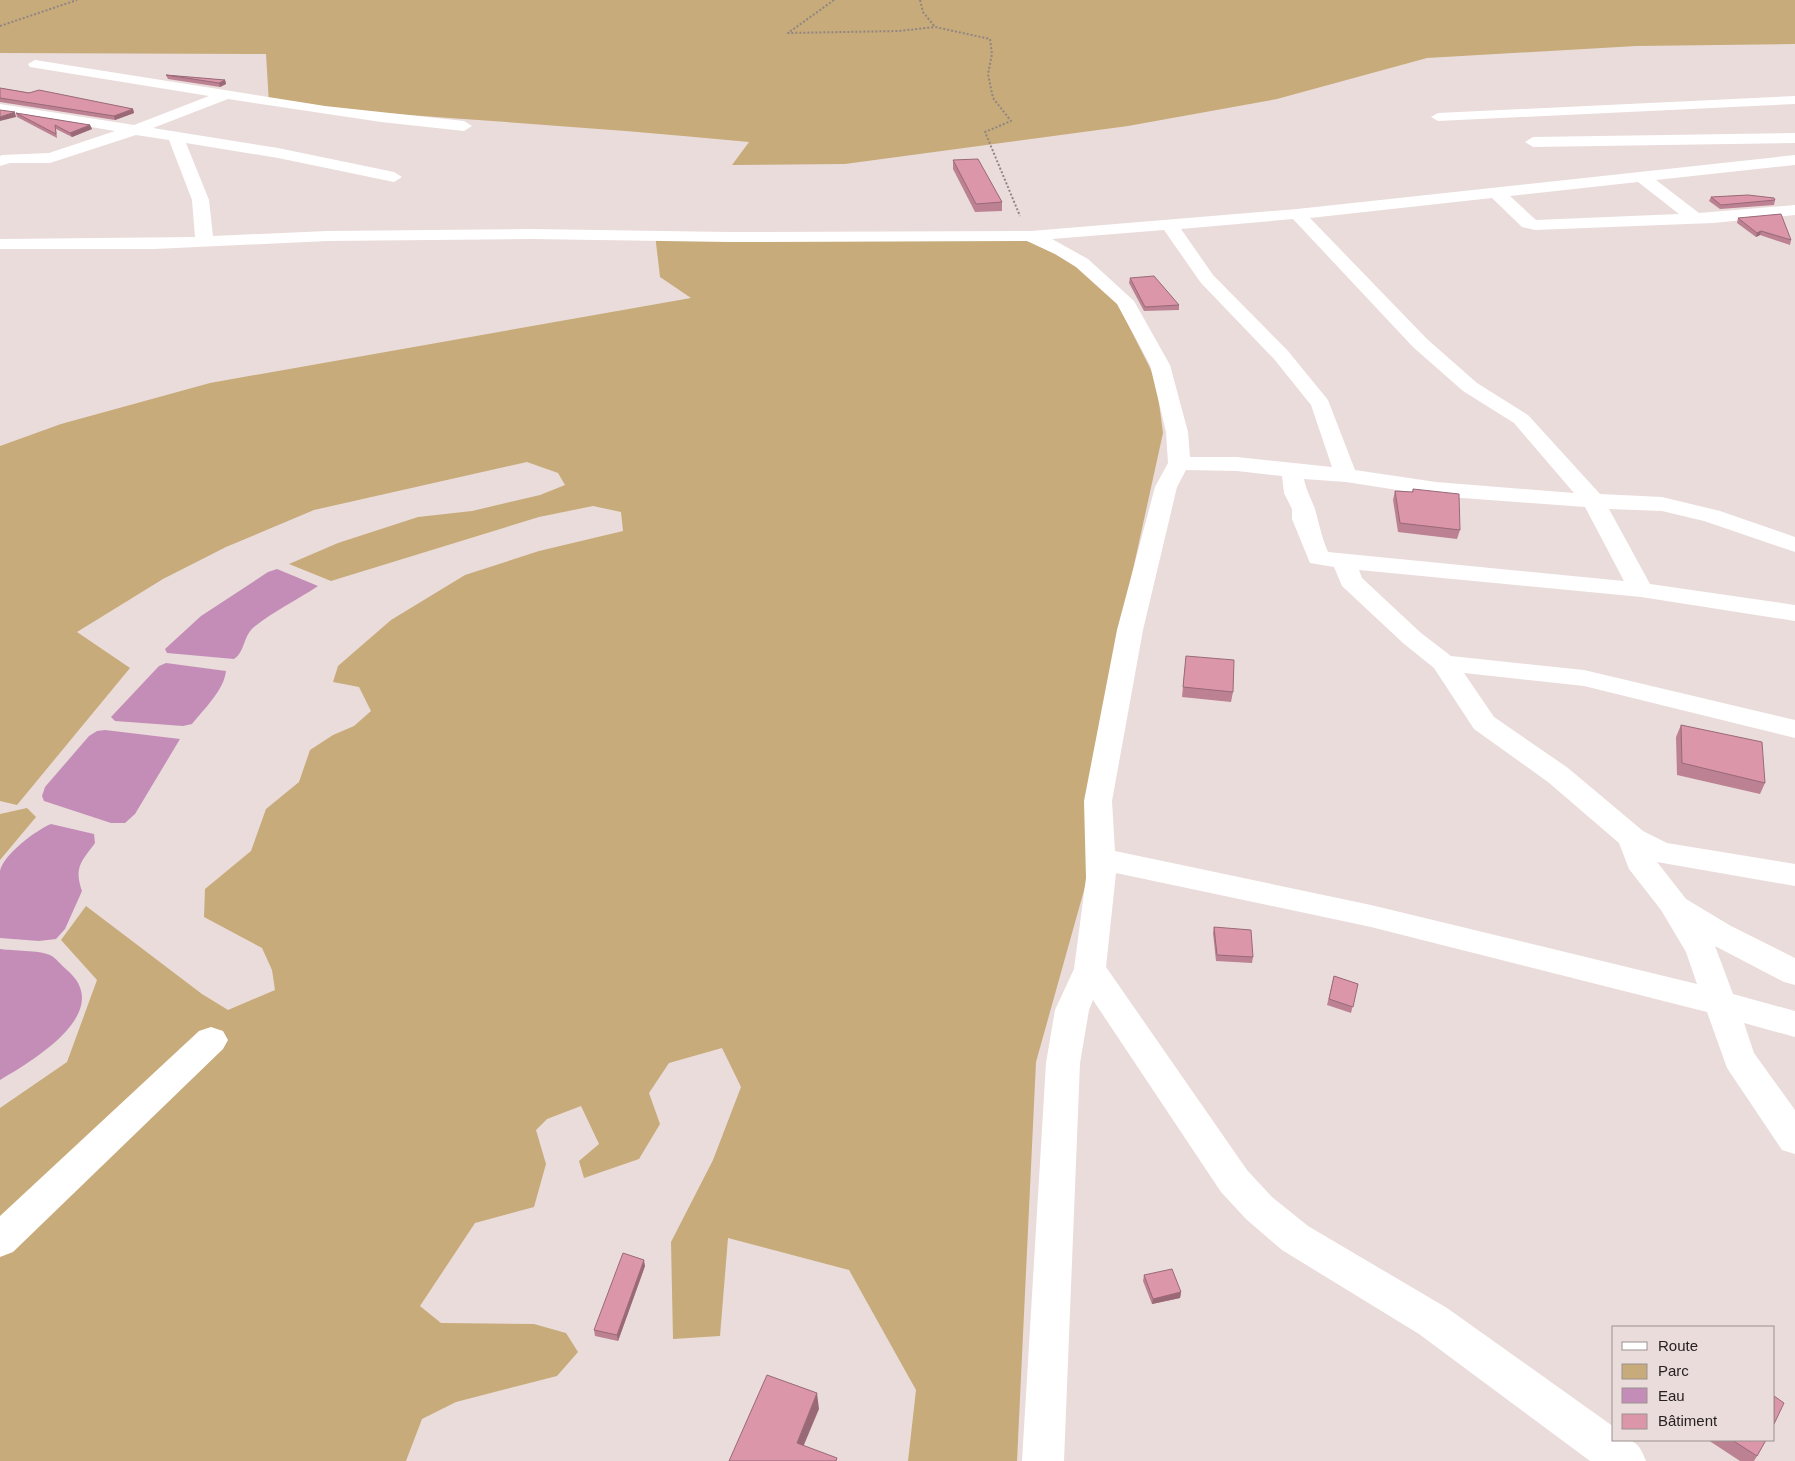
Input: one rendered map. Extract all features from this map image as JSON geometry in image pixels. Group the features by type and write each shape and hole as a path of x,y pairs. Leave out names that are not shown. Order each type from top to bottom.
{"street":[{"path":"36,64 410,122 464,126"},
{"path":"0,161 8,158 50,158 137,129 227,95"},
{"path":"1438,116 1795,100"},
{"path":"1650,107 1697,138"},
{"path":"0,108 278,152 394,177"},
{"path":"174,135 201,201 206,226 204,241"},
{"path":"1534,142 1697,138 1795,138"},
{"path":"0,244 204,241 327,236 532,234 730,237 1031,236 1297,214 1795,160"},
{"path":"1642,177 1695,219"},
{"path":"1497,193 1528,223 1535,226 1695,219 1795,210"},
{"path":"1297,214 1420,343 1470,388 1521,419 1593,501 1641,590"},
{"path":"1170,226 1207,279 1281,355 1321,404 1346,475"},
{"path":"1031,236 1082,263 1124,301 1160,365 1177,432 1179,463 1166,487 1130,630 1098,801 1101,878 1090,969 1072,1010 1064,1063 1043,1461"},
{"path":"1179,463 1237,464 1292,472 1346,475 1436,490 1662,504 1712,516 1795,545"},
{"path":"1292,472 1295,493 1303,509 1304,519 1318,558 1641,590 1795,613"},
{"path":"1344,561 1351,581 1412,638 1444,663 1484,723 1558,775 1632,838 1660,852 1795,876"},
{"path":"1444,663 1584,678 1795,728"},
{"path":"1632,838 1640,861 1674,905 1702,951 1739,1058 1795,1139"},
{"path":"1100,859 1371,916 1646,983 1795,1024"},
{"path":"1674,905 1720,934 1795,973"},
{"path":"1090,969 1234,1181 1259,1208 1295,1238 1433,1321 1625,1461"},
{"path":"0,1240 211,1040"}],"path":[{"path":"0,26 77,0"},
{"path":"834,0 788,33 890,31 935,27 990,39 992,54 988,74 993,98 1011,121 985,132 1012,200 1031,236"},
{"path":"920,0 923,12 935,27"}],"green space":[{"path":"0,0 1795,0 1795,44 1636,46 1427,58 1277,99 1128,126 845,164 732,165 749,142 269,104 266,54 0,53"},
{"path":"655,234 999,235 1031,242 1075,264 1117,302 1156,380 1163,433 1107,688 1088,876 1036,1062 1017,1461 908,1461 916,1390 849,1270 728,1238 720,1336 673,1339 671,1242 713,1160 741,1087 722,1048 669,1063 649,1093 660,1124 639,1159 584,1178 579,1161 599,1144 581,1106 547,1119 536,1130 546,1164 534,1207 475,1223 420,1306 441,1323 534,1324 566,1333 578,1352 557,1376 456,1402 422,1419 406,1461 0,1461 0,1108 67,1062 97,980 61,940 86,906 202,994 228,1010 275,990 272,970 262,948 204,917 205,889 251,851 266,809 299,782 310,750 333,735 354,726 371,711 359,687 333,682 338,666 391,620 465,575 539,551 623,531 621,512 593,506 539,517 331,581 289,564 338,543 418,517 472,511 540,495 565,485 558,473 527,462 314,510 226,547 163,579 77,632 130,668 17,805 0,801 0,446 61,424 210,383 691,298 660,277"},
{"path":"27,808 36,817 0,860 0,814"}],"water":[{"path":"277,569 318,586 254,627 250,631 238,656 234,659 167,653 165,649 201,616 268,572"},
{"path":"166,663 226,671 218,692 192,724 183,726 115,721 111,717 159,666"},
{"path":"105,730 180,739 135,814 125,823 111,823 44,801 42,796 45,787 89,736 97,731"},
{"path":"51,824 94,834 95,843 80,865 79,876 82,891 65,929 56,939 39,941 0,938 0,871 2,865 21,844"},
{"path":"0,949 39,952 52,956 80,986 82,1002 76,1018 64,1034 31,1061 0,1080"}],"building":[{"path":"166,75 225,80 219,83"},
{"path":"0,88 29,93 39,90 133,109 114,116 0,98"},
{"path":"0,110 15,112 0,117"},
{"path":"16,113 90,125 70,133 55,125 56,134"},
{"path":"978,159 1002,202 976,204 953,160"},
{"path":"1748,195 1774,198 1775,200 1721,205 1711,197"},
{"path":"1781,214 1791,240 1761,231 1757,233 1738,218"},
{"path":"1154,276 1179,305 1145,307 1130,278"},
{"path":"1413,489 1459,494 1460,530 1400,523 1395,491 1413,492"},
{"path":"1186,656 1234,660 1233,692 1183,687"},
{"path":"1681,725 1762,742 1765,783 1682,763"},
{"path":"1214,927 1251,930 1253,957 1217,955"},
{"path":"1334,976 1358,984 1353,1007 1329,999"},
{"path":"623,1253 644,1260 617,1335 594,1330"},
{"path":"1172,1269 1181,1292 1153,1299 1144,1275"},
{"path":"767,1375 817,1393 797,1443 837,1458 836,1461 729,1461"},
{"path":"1775,1397 1784,1403 1775,1422"},
{"path":"1734,1441 1765,1441 1757,1456"}]}
